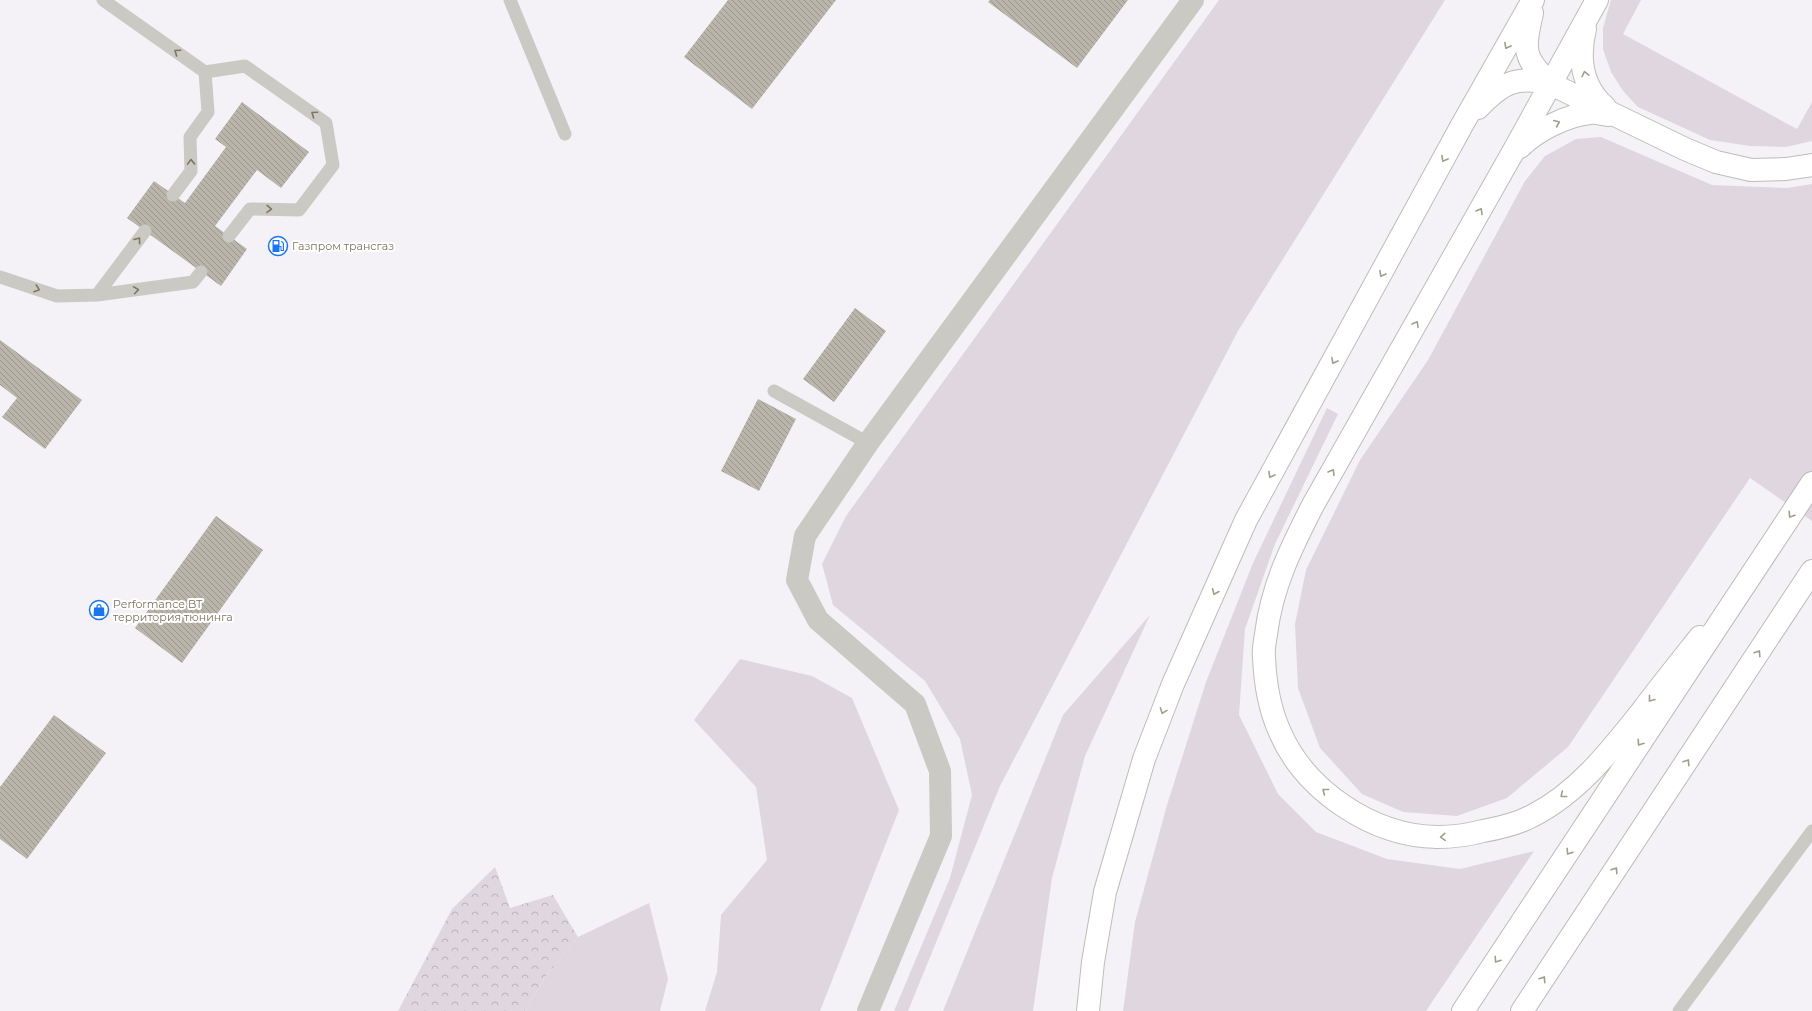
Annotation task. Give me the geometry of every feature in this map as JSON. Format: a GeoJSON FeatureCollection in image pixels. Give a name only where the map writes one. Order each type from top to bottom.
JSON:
{"type":"FeatureCollection","features":[{"type":"Feature","properties":{"kind":"main road"},"geometry":{"type":"LineString","coordinates":[[1534,0],[1527,34],[1526,50],[1536,71],[1551,84]]}},
{"type":"Feature","properties":{"kind":"main road"},"geometry":{"type":"LineString","coordinates":[[1088,1011],[1093,962],[1104,892],[1144,759],[1173,684],[1246,520],[1462,125],[1534,0]]}},
{"type":"Feature","properties":{"kind":"main road"},"geometry":{"type":"LineString","coordinates":[[1593,8],[1293,544],[1277,581],[1268,616],[1264,655],[1267,695],[1279,731],[1295,760],[1320,787],[1347,808],[1376,824],[1406,833],[1436,837],[1469,834],[1500,828],[1532,816],[1560,798],[1589,774],[1620,739],[1762,559]]}},
{"type":"Feature","properties":{"kind":"main road"},"geometry":{"type":"LineString","coordinates":[[1593,8],[1581,51],[1584,75],[1588,87],[1596,99],[1616,115]]}},
{"type":"Feature","properties":{"kind":"main road"},"geometry":{"type":"LineString","coordinates":[[1462,125],[1497,90],[1509,83],[1522,79],[1534,79],[1551,84],[1684,149],[1716,162],[1751,170],[1786,169],[1812,165]]}},
{"type":"Feature","properties":{"kind":"main road"},"geometry":{"type":"LineString","coordinates":[[1513,152],[1544,129],[1563,121],[1590,113],[1616,115]]}},
{"type":"Feature","properties":{"kind":"main road"},"geometry":{"type":"LineString","coordinates":[[1463,1011],[1812,482]]}},
{"type":"Feature","properties":{"kind":"main road"},"geometry":{"type":"LineString","coordinates":[[1522,1011],[1807,578]]}},
{"type":"Feature","properties":{"kind":"street"},"geometry":{"type":"LineString","coordinates":[[868,1011],[941,836],[940,772],[915,704],[818,620],[797,580],[805,536],[868,443],[1193,0]]}},
{"type":"Feature","properties":{"kind":"lane"},"geometry":{"type":"LineString","coordinates":[[103,0],[206,72],[245,66],[326,123],[333,165],[299,210],[250,209],[229,236]]}},
{"type":"Feature","properties":{"kind":"lane"},"geometry":{"type":"LineString","coordinates":[[510,0],[565,134]]}},
{"type":"Feature","properties":{"kind":"lane"},"geometry":{"type":"LineString","coordinates":[[173,195],[191,171],[190,137],[208,112],[206,72]]}},
{"type":"Feature","properties":{"kind":"lane"},"geometry":{"type":"LineString","coordinates":[[97,295],[145,231]]}},
{"type":"Feature","properties":{"kind":"lane"},"geometry":{"type":"LineString","coordinates":[[0,276],[57,296],[97,295],[193,282],[201,272]]}},
{"type":"Feature","properties":{"kind":"lane"},"geometry":{"type":"LineString","coordinates":[[774,391],[868,443]]}},
{"type":"Feature","properties":{"kind":"lane"},"geometry":{"type":"LineString","coordinates":[[1679,1011],[1812,831]]}},
{"type":"Feature","properties":{"kind":"green space"},"geometry":{"type":"Polygon","coordinates":[[[1219,0],[1445,0],[1238,331],[1000,786],[908,1011],[894,1011],[950,878],[972,795],[960,739],[925,681],[833,605],[822,564],[846,516],[1219,0]]]}},
{"type":"Feature","properties":{"kind":"green space"},"geometry":{"type":"Polygon","coordinates":[[[1611,0],[1641,0],[1623,34],[1797,129],[1812,102],[1812,141],[1786,147],[1750,146],[1710,140],[1638,107],[1623,91],[1611,72],[1603,49],[1603,28],[1611,0]]]}},
{"type":"Feature","properties":{"kind":"green space"},"geometry":{"type":"Polygon","coordinates":[[[1601,137],[1712,185],[1787,188],[1812,184],[1812,521],[1750,478],[1568,747],[1507,798],[1457,816],[1403,812],[1362,794],[1320,748],[1298,688],[1295,624],[1306,570],[1360,460],[1428,360],[1525,181],[1545,156],[1576,139],[1601,137]]]}},
{"type":"Feature","properties":{"kind":"green space"},"geometry":{"type":"Polygon","coordinates":[[[1327,408],[1338,414],[1275,544],[1245,629],[1239,715],[1278,794],[1316,832],[1387,859],[1460,869],[1534,851],[1426,1011],[1123,1011],[1135,922],[1167,805],[1206,682],[1253,563],[1327,408]]]}},
{"type":"Feature","properties":{"kind":"green space"},"geometry":{"type":"Polygon","coordinates":[[[1150,615],[1085,756],[1052,878],[1033,1011],[943,1011],[1063,715],[1150,615]]]}},
{"type":"Feature","properties":{"kind":"green space"},"geometry":{"type":"Polygon","coordinates":[[[740,659],[812,676],[852,698],[899,810],[820,1011],[705,1011],[717,972],[721,915],[767,860],[756,787],[694,720],[740,659]]]}},
{"type":"Feature","properties":{"kind":"green space"},"geometry":{"type":"Polygon","coordinates":[[[495,867],[510,908],[553,895],[578,937],[545,977],[525,1011],[398,1011],[452,909],[495,867]]]}},
{"type":"Feature","properties":{"kind":"green space"},"geometry":{"type":"Polygon","coordinates":[[[649,903],[668,979],[660,1011],[525,1011],[545,977],[578,937],[649,903]]]}},
{"type":"Feature","properties":{"kind":"building"},"geometry":{"type":"Polygon","coordinates":[[[728,0],[836,0],[752,109],[684,57],[728,0]]]}},
{"type":"Feature","properties":{"kind":"building"},"geometry":{"type":"Polygon","coordinates":[[[990,0],[1128,0],[1077,68],[988,2],[990,0]]]}},
{"type":"Feature","properties":{"kind":"building"},"geometry":{"type":"Polygon","coordinates":[[[242,102],[309,152],[281,188],[257,170],[215,226],[247,249],[221,286],[127,218],[154,181],[185,203],[226,147],[215,139],[242,102]]]}},
{"type":"Feature","properties":{"kind":"building"},"geometry":{"type":"Polygon","coordinates":[[[855,308],[886,331],[834,402],[803,379],[855,308]]]}},
{"type":"Feature","properties":{"kind":"building"},"geometry":{"type":"Polygon","coordinates":[[[0,340],[82,400],[45,449],[2,417],[17,398],[0,385],[0,340]]]}},
{"type":"Feature","properties":{"kind":"building"},"geometry":{"type":"Polygon","coordinates":[[[758,399],[796,419],[759,491],[721,471],[758,399]]]}},
{"type":"Feature","properties":{"kind":"building"},"geometry":{"type":"Polygon","coordinates":[[[216,516],[263,550],[182,663],[135,628],[216,516]]]}},
{"type":"Feature","properties":{"kind":"building"},"geometry":{"type":"Polygon","coordinates":[[[54,715],[106,753],[27,859],[0,839],[0,787],[54,715]]]}},
{"type":"Feature","properties":{"kind":"place","name":"Газпром трансгаз"},"geometry":{"type":"Point","coordinates":[278,246]}},
{"type":"Feature","properties":{"kind":"place","name":"Performance BT территория тюнинга"},"geometry":{"type":"Point","coordinates":[99,610]}}]}
